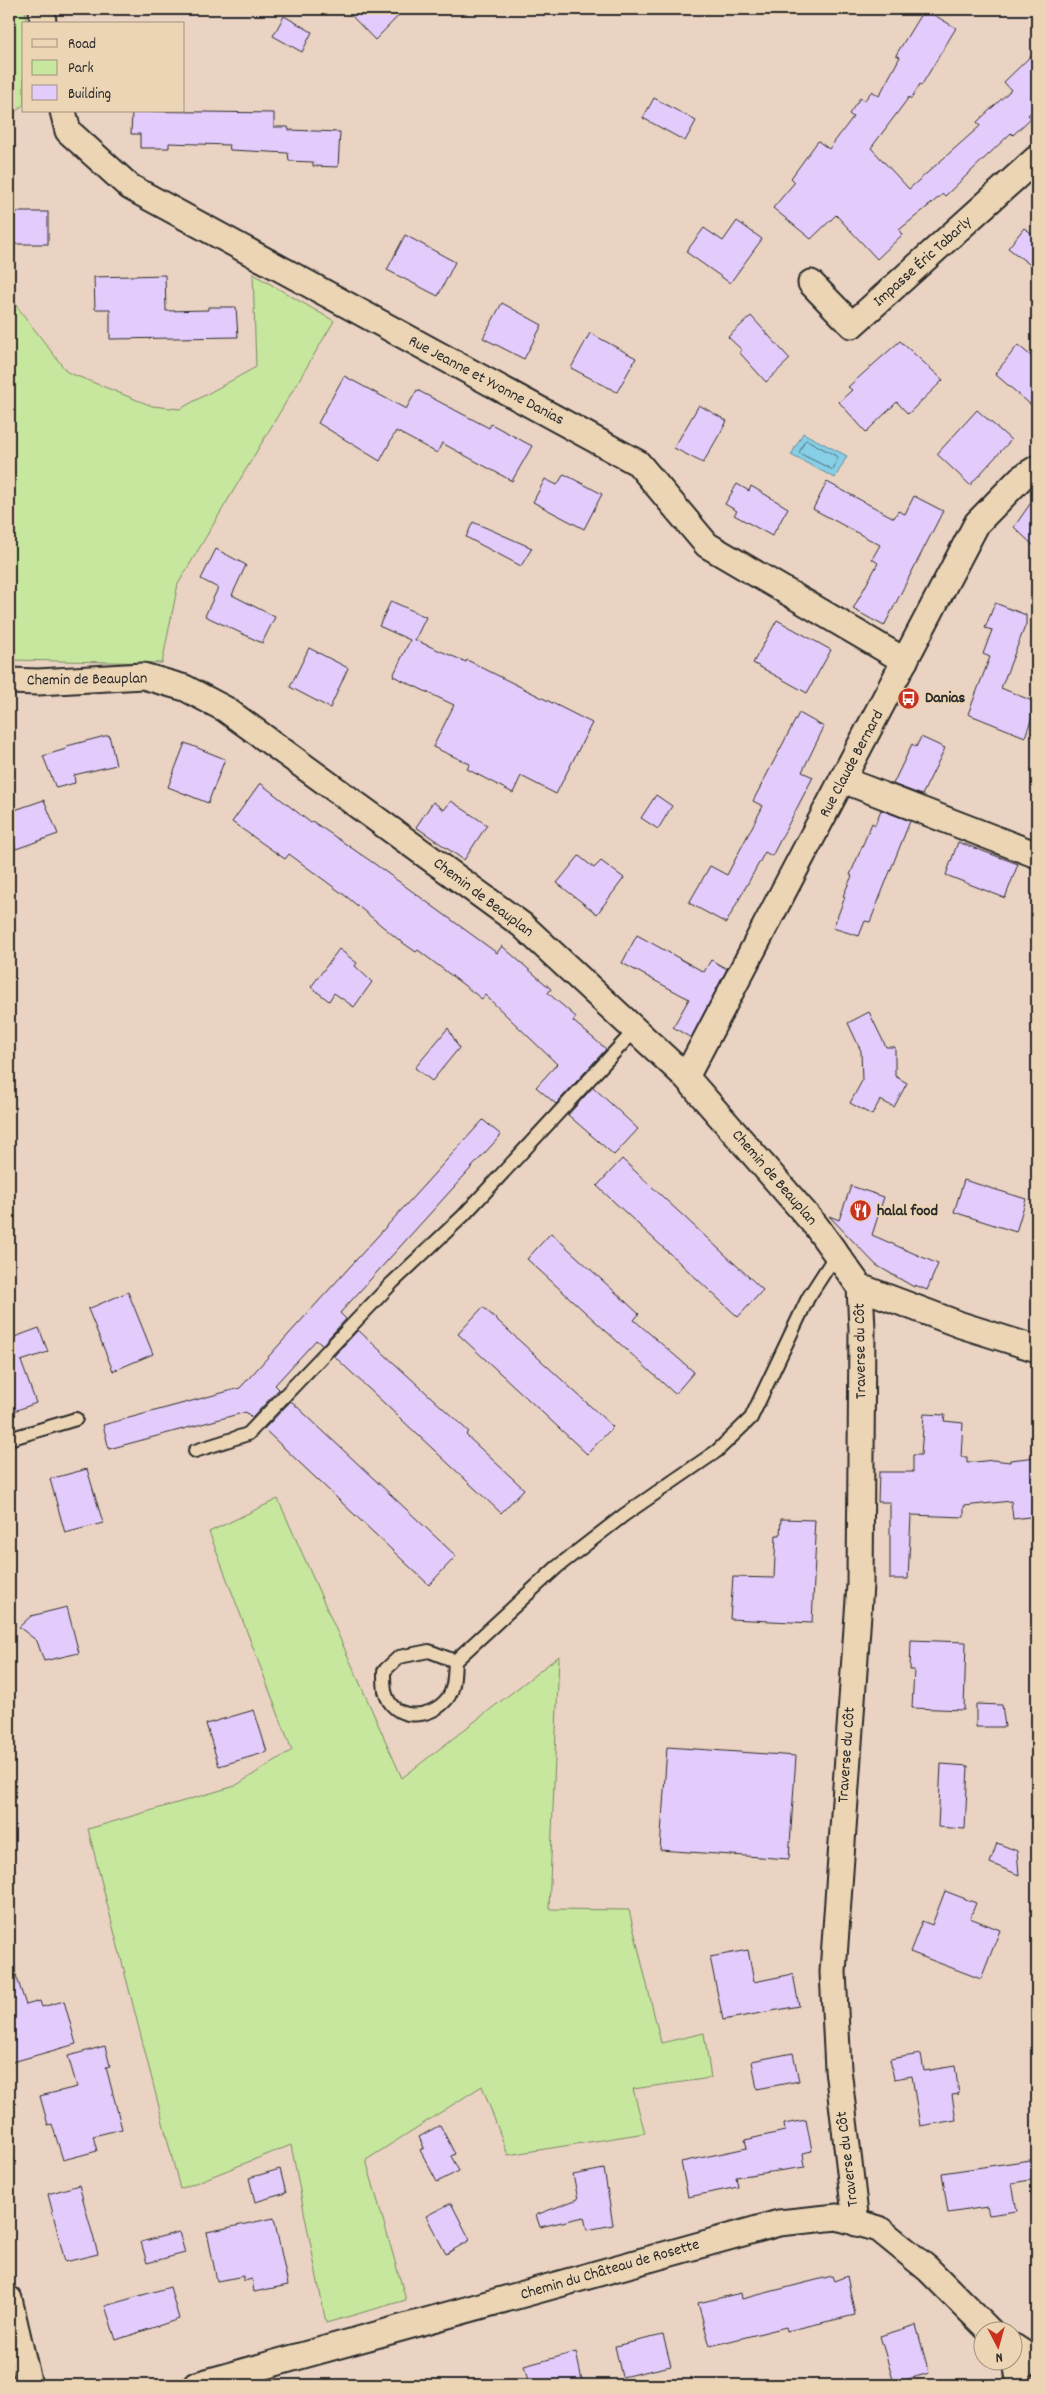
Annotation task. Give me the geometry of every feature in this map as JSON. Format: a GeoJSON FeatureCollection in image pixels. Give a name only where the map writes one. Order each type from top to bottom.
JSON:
{"type":"FeatureCollection","features":[{"type":"Feature","properties":{"kind":"street"},"geometry":{"type":"LineString","coordinates":[[42,9],[42,22]]}},
{"type":"Feature","properties":{"kind":"street","name":"Rue Jeanne et Yvonne Danias"},"geometry":{"type":"LineString","coordinates":[[63,112],[68,130],[130,187],[638,463],[706,545],[905,661]]}},
{"type":"Feature","properties":{"kind":"street","name":"Impasse Éric Tabarly"},"geometry":{"type":"LineString","coordinates":[[810,283],[852,326],[1037,158]]}},
{"type":"Feature","properties":{"kind":"street","name":"Rue Claude Bernard"},"geometry":{"type":"LineString","coordinates":[[686,1077],[844,780],[977,523],[1021,478],[1037,468]]}},
{"type":"Feature","properties":{"kind":"street","name":"Chemin de Beauplan"},"geometry":{"type":"LineString","coordinates":[[9,681],[38,682],[143,676],[185,688],[225,709],[522,925],[686,1077],[837,1253],[860,1287]]}},
{"type":"Feature","properties":{"kind":"street"},"geometry":{"type":"LineString","coordinates":[[844,780],[1037,856]]}},
{"type":"Feature","properties":{"kind":"street"},"geometry":{"type":"LineString","coordinates":[[860,1287],[961,1325],[1037,1349]]}},
{"type":"Feature","properties":{"kind":"street","name":"Traverse du Côt"},"geometry":{"type":"LineString","coordinates":[[856,2222],[838,2069],[833,1972],[860,1585],[862,1329],[860,1287]]}},
{"type":"Feature","properties":{"kind":"street","name":"Chemin du Château de Rosette"},"geometry":{"type":"LineString","coordinates":[[196,2385],[779,2224],[837,2217],[879,2229],[928,2269],[981,2322]]}},
{"type":"Feature","properties":{"kind":"street"},"geometry":{"type":"LineString","coordinates":[[9,2299],[29,2385]]}},
{"type":"Feature","properties":{"kind":"street"},"geometry":{"type":"LineString","coordinates":[[1024,2355],[1037,2362]]}},
{"type":"Feature","properties":{"kind":"street"},"geometry":{"type":"LineString","coordinates":[[1018,2372],[1020,2385]]}},
{"type":"Feature","properties":{"kind":"lane"},"geometry":{"type":"LineString","coordinates":[[195,1451],[248,1434],[392,1283],[463,1216],[635,1030]]}},
{"type":"Feature","properties":{"kind":"lane"},"geometry":{"type":"LineString","coordinates":[[455,1660],[429,1651],[398,1657],[384,1671],[385,1692],[395,1708],[411,1716],[430,1712],[447,1699],[453,1686],[455,1660],[557,1567],[624,1515],[717,1451],[751,1418],[808,1298],[837,1253]]}},
{"type":"Feature","properties":{"kind":"lane"},"geometry":{"type":"LineString","coordinates":[[9,1439],[76,1419]]}},
{"type":"Feature","properties":{"kind":"green space"},"geometry":{"type":"Polygon","coordinates":[[[9,9],[25,9],[27,22],[22,22],[22,106],[9,118],[9,9]]]}},
{"type":"Feature","properties":{"kind":"green space"},"geometry":{"type":"Polygon","coordinates":[[[253,274],[334,321],[178,584],[162,663],[9,660],[9,296],[67,372],[152,406],[180,409],[256,367],[253,274]]]}},
{"type":"Feature","properties":{"kind":"green space"},"geometry":{"type":"Polygon","coordinates":[[[278,1499],[402,1778],[559,1656],[549,1909],[629,1910],[661,2043],[704,2033],[711,2078],[633,2089],[645,2133],[508,2155],[482,2086],[366,2160],[406,2300],[326,2323],[291,2145],[180,2189],[88,1829],[235,1786],[292,1750],[209,1532],[278,1499]]]}},
{"type":"Feature","properties":{"kind":"water"},"geometry":{"type":"Polygon","coordinates":[[[803,433],[847,456],[835,478],[791,455],[803,433]]]}},
{"type":"Feature","properties":{"kind":"building"},"geometry":{"type":"Polygon","coordinates":[[[345,9],[405,9],[375,40],[345,9]]]}},
{"type":"Feature","properties":{"kind":"building"},"geometry":{"type":"Polygon","coordinates":[[[924,9],[956,28],[921,86],[920,84],[911,99],[909,97],[871,148],[909,189],[980,126],[977,122],[1011,90],[1004,82],[1037,50],[1037,107],[1028,115],[1031,118],[1013,135],[1011,133],[945,196],[943,194],[899,230],[902,235],[877,259],[836,215],[811,239],[773,208],[795,182],[791,178],[818,141],[829,149],[853,117],[849,114],[860,98],[864,101],[872,91],[879,96],[900,57],[896,55],[924,9]]]}},
{"type":"Feature","properties":{"kind":"building"},"geometry":{"type":"Polygon","coordinates":[[[284,16],[312,32],[302,52],[273,36],[284,16]]]}},
{"type":"Feature","properties":{"kind":"building"},"geometry":{"type":"Polygon","coordinates":[[[654,98],[696,121],[685,141],[643,118],[654,98]]]}},
{"type":"Feature","properties":{"kind":"building"},"geometry":{"type":"Polygon","coordinates":[[[132,112],[274,113],[274,127],[288,127],[289,130],[340,132],[338,167],[313,166],[313,162],[289,161],[288,153],[230,150],[229,145],[169,143],[169,148],[140,148],[140,134],[131,134],[132,112]]]}},
{"type":"Feature","properties":{"kind":"building"},"geometry":{"type":"Polygon","coordinates":[[[9,212],[48,212],[48,244],[9,244],[9,212]]]}},
{"type":"Feature","properties":{"kind":"building"},"geometry":{"type":"Polygon","coordinates":[[[737,221],[762,239],[730,283],[686,252],[704,228],[723,241],[737,221]]]}},
{"type":"Feature","properties":{"kind":"building"},"geometry":{"type":"Polygon","coordinates":[[[1024,228],[1037,237],[1037,270],[1008,248],[1024,228]]]}},
{"type":"Feature","properties":{"kind":"building"},"geometry":{"type":"Polygon","coordinates":[[[405,235],[455,262],[438,296],[387,270],[405,235]]]}},
{"type":"Feature","properties":{"kind":"building"},"geometry":{"type":"Polygon","coordinates":[[[165,275],[166,311],[208,310],[208,307],[236,307],[238,337],[110,339],[110,309],[95,309],[94,277],[165,275]]]}},
{"type":"Feature","properties":{"kind":"building"},"geometry":{"type":"Polygon","coordinates":[[[502,303],[542,325],[524,359],[483,338],[502,303]]]}},
{"type":"Feature","properties":{"kind":"building"},"geometry":{"type":"Polygon","coordinates":[[[751,316],[790,359],[766,382],[740,353],[742,350],[728,337],[751,316]]]}},
{"type":"Feature","properties":{"kind":"building"},"geometry":{"type":"Polygon","coordinates":[[[590,333],[636,358],[617,392],[571,368],[590,333]]]}},
{"type":"Feature","properties":{"kind":"building"},"geometry":{"type":"Polygon","coordinates":[[[900,341],[943,380],[908,414],[897,402],[866,432],[839,402],[852,390],[848,387],[900,341]]]}},
{"type":"Feature","properties":{"kind":"building"},"geometry":{"type":"Polygon","coordinates":[[[1018,345],[1037,361],[1037,410],[995,374],[1018,345]]]}},
{"type":"Feature","properties":{"kind":"building"},"geometry":{"type":"Polygon","coordinates":[[[344,376],[406,409],[417,390],[489,428],[491,424],[532,446],[512,481],[442,443],[437,453],[396,431],[380,461],[318,423],[344,376]]]}},
{"type":"Feature","properties":{"kind":"building"},"geometry":{"type":"Polygon","coordinates":[[[699,405],[727,421],[703,463],[674,448],[699,405]]]}},
{"type":"Feature","properties":{"kind":"building"},"geometry":{"type":"Polygon","coordinates":[[[977,410],[1011,440],[970,485],[937,454],[977,410]]]}},
{"type":"Feature","properties":{"kind":"building"},"geometry":{"type":"Polygon","coordinates":[[[564,474],[602,494],[584,529],[533,502],[545,479],[557,485],[564,474]]]}},
{"type":"Feature","properties":{"kind":"building"},"geometry":{"type":"Polygon","coordinates":[[[827,482],[894,518],[898,511],[905,514],[914,496],[943,511],[884,626],[853,609],[878,563],[872,559],[880,545],[813,509],[827,482]]]}},
{"type":"Feature","properties":{"kind":"building"},"geometry":{"type":"Polygon","coordinates":[[[737,484],[749,491],[751,486],[788,508],[772,536],[734,515],[737,511],[725,504],[737,484]]]}},
{"type":"Feature","properties":{"kind":"building"},"geometry":{"type":"Polygon","coordinates":[[[1037,494],[1037,549],[1014,527],[1037,494]]]}},
{"type":"Feature","properties":{"kind":"building"},"geometry":{"type":"Polygon","coordinates":[[[473,522],[532,548],[521,566],[466,537],[473,522]]]}},
{"type":"Feature","properties":{"kind":"building"},"geometry":{"type":"Polygon","coordinates":[[[216,549],[246,565],[232,595],[275,617],[262,643],[205,616],[218,588],[201,579],[216,549]]]}},
{"type":"Feature","properties":{"kind":"building"},"geometry":{"type":"Polygon","coordinates":[[[391,601],[426,617],[415,640],[466,662],[467,660],[592,723],[556,794],[521,776],[513,793],[467,769],[470,764],[433,747],[454,705],[393,676],[410,640],[379,626],[391,601]]]}},
{"type":"Feature","properties":{"kind":"building"},"geometry":{"type":"Polygon","coordinates":[[[995,603],[1026,615],[1026,624],[1001,688],[1037,703],[1025,737],[968,714],[990,657],[983,654],[992,630],[985,628],[995,603]]]}},
{"type":"Feature","properties":{"kind":"building"},"geometry":{"type":"Polygon","coordinates":[[[777,620],[831,650],[807,693],[753,663],[777,620]]]}},
{"type":"Feature","properties":{"kind":"building"},"geometry":{"type":"Polygon","coordinates":[[[309,648],[348,668],[330,708],[290,687],[309,648]]]}},
{"type":"Feature","properties":{"kind":"building"},"geometry":{"type":"Polygon","coordinates":[[[799,713],[824,727],[802,772],[813,777],[772,856],[765,852],[726,923],[689,903],[710,866],[727,875],[763,806],[753,801],[799,713]]]}},
{"type":"Feature","properties":{"kind":"building"},"geometry":{"type":"Polygon","coordinates":[[[109,735],[116,765],[74,775],[75,783],[56,788],[43,756],[66,749],[67,746],[109,735]]]}},
{"type":"Feature","properties":{"kind":"building"},"geometry":{"type":"Polygon","coordinates":[[[921,737],[945,748],[922,795],[893,784],[912,744],[916,747],[921,737]]]}},
{"type":"Feature","properties":{"kind":"building"},"geometry":{"type":"Polygon","coordinates":[[[185,743],[225,759],[208,803],[168,787],[185,743]]]}},
{"type":"Feature","properties":{"kind":"building"},"geometry":{"type":"Polygon","coordinates":[[[260,783],[311,823],[312,821],[372,862],[497,953],[502,946],[551,989],[548,993],[576,1017],[573,1021],[606,1049],[556,1104],[536,1087],[557,1064],[485,995],[482,999],[418,950],[416,952],[399,940],[347,897],[289,854],[285,859],[232,822],[260,783]]]}},
{"type":"Feature","properties":{"kind":"building"},"geometry":{"type":"Polygon","coordinates":[[[656,795],[672,806],[658,829],[641,818],[656,795]]]}},
{"type":"Feature","properties":{"kind":"building"},"geometry":{"type":"Polygon","coordinates":[[[44,800],[58,834],[16,849],[9,830],[9,812],[44,800]]]}},
{"type":"Feature","properties":{"kind":"building"},"geometry":{"type":"Polygon","coordinates":[[[451,801],[487,825],[464,860],[416,827],[433,802],[444,810],[451,801]]]}},
{"type":"Feature","properties":{"kind":"building"},"geometry":{"type":"Polygon","coordinates":[[[881,810],[910,821],[870,922],[865,921],[859,936],[833,928],[845,897],[843,896],[852,876],[850,875],[872,823],[875,825],[881,810]]]}},
{"type":"Feature","properties":{"kind":"building"},"geometry":{"type":"Polygon","coordinates":[[[958,842],[1018,864],[1005,898],[946,875],[958,842]]]}},
{"type":"Feature","properties":{"kind":"building"},"geometry":{"type":"Polygon","coordinates":[[[579,856],[594,868],[601,861],[624,878],[597,914],[557,883],[579,856]]]}},
{"type":"Feature","properties":{"kind":"building"},"geometry":{"type":"Polygon","coordinates":[[[637,935],[704,972],[711,960],[727,969],[691,1038],[673,1027],[689,999],[622,963],[637,935]]]}},
{"type":"Feature","properties":{"kind":"building"},"geometry":{"type":"Polygon","coordinates":[[[339,949],[357,963],[355,966],[372,982],[354,1007],[334,993],[329,1001],[311,987],[339,949]]]}},
{"type":"Feature","properties":{"kind":"building"},"geometry":{"type":"Polygon","coordinates":[[[869,1012],[886,1047],[895,1047],[895,1076],[907,1083],[894,1107],[880,1100],[872,1115],[850,1103],[862,1081],[861,1051],[848,1023],[869,1012]]]}},
{"type":"Feature","properties":{"kind":"building"},"geometry":{"type":"Polygon","coordinates":[[[448,1028],[459,1048],[432,1081],[415,1068],[448,1028]]]}},
{"type":"Feature","properties":{"kind":"building"},"geometry":{"type":"Polygon","coordinates":[[[593,1087],[638,1129],[614,1155],[568,1115],[593,1087]]]}},
{"type":"Feature","properties":{"kind":"building"},"geometry":{"type":"Polygon","coordinates":[[[483,1120],[501,1135],[340,1313],[346,1319],[322,1345],[316,1340],[275,1385],[279,1389],[252,1418],[246,1412],[109,1449],[103,1425],[240,1388],[483,1120]]]}},
{"type":"Feature","properties":{"kind":"building"},"geometry":{"type":"Polygon","coordinates":[[[622,1159],[763,1290],[738,1317],[597,1186],[622,1159]]]}},
{"type":"Feature","properties":{"kind":"building"},"geometry":{"type":"Polygon","coordinates":[[[964,1180],[1026,1199],[1016,1232],[954,1212],[964,1180]]]}},
{"type":"Feature","properties":{"kind":"building"},"geometry":{"type":"Polygon","coordinates":[[[851,1186],[884,1197],[872,1235],[938,1264],[927,1290],[915,1285],[914,1287],[876,1265],[829,1216],[839,1220],[851,1186]]]}},
{"type":"Feature","properties":{"kind":"building"},"geometry":{"type":"Polygon","coordinates":[[[551,1233],[639,1314],[634,1320],[694,1372],[675,1394],[527,1259],[551,1233]]]}},
{"type":"Feature","properties":{"kind":"building"},"geometry":{"type":"Polygon","coordinates":[[[128,1292],[153,1354],[113,1371],[88,1309],[128,1292]]]}},
{"type":"Feature","properties":{"kind":"building"},"geometry":{"type":"Polygon","coordinates":[[[483,1307],[613,1427],[587,1454],[458,1334],[483,1307]]]}},
{"type":"Feature","properties":{"kind":"building"},"geometry":{"type":"Polygon","coordinates":[[[39,1328],[48,1352],[21,1361],[36,1403],[9,1413],[9,1335],[12,1338],[39,1328]]]}},
{"type":"Feature","properties":{"kind":"building"},"geometry":{"type":"Polygon","coordinates":[[[358,1330],[469,1432],[466,1435],[524,1489],[501,1513],[334,1356],[358,1330]]]}},
{"type":"Feature","properties":{"kind":"building"},"geometry":{"type":"Polygon","coordinates":[[[291,1401],[456,1556],[429,1585],[264,1429],[291,1401]]]}},
{"type":"Feature","properties":{"kind":"building"},"geometry":{"type":"Polygon","coordinates":[[[924,1414],[945,1415],[944,1421],[963,1423],[961,1457],[967,1457],[967,1463],[993,1460],[1010,1462],[1010,1460],[1037,1457],[1037,1516],[1013,1519],[1011,1501],[964,1506],[964,1517],[911,1515],[908,1579],[890,1579],[890,1502],[878,1502],[879,1472],[913,1472],[913,1455],[921,1455],[924,1414]]]}},
{"type":"Feature","properties":{"kind":"building"},"geometry":{"type":"Polygon","coordinates":[[[87,1469],[103,1523],[65,1533],[50,1479],[87,1469]]]}},
{"type":"Feature","properties":{"kind":"building"},"geometry":{"type":"Polygon","coordinates":[[[781,1519],[815,1520],[812,1623],[730,1619],[733,1577],[774,1578],[776,1535],[780,1535],[781,1519]]]}},
{"type":"Feature","properties":{"kind":"building"},"geometry":{"type":"Polygon","coordinates":[[[67,1607],[79,1653],[44,1661],[37,1641],[19,1627],[31,1616],[67,1607]]]}},
{"type":"Feature","properties":{"kind":"building"},"geometry":{"type":"Polygon","coordinates":[[[911,1640],[966,1642],[964,1710],[912,1708],[914,1670],[910,1670],[911,1640]]]}},
{"type":"Feature","properties":{"kind":"building"},"geometry":{"type":"Polygon","coordinates":[[[976,1704],[1002,1705],[1005,1727],[976,1727],[976,1704]]]}},
{"type":"Feature","properties":{"kind":"building"},"geometry":{"type":"Polygon","coordinates":[[[254,1710],[267,1752],[219,1766],[206,1724],[254,1710]]]}},
{"type":"Feature","properties":{"kind":"building"},"geometry":{"type":"Polygon","coordinates":[[[667,1747],[796,1756],[789,1859],[660,1850],[667,1747]]]}},
{"type":"Feature","properties":{"kind":"building"},"geometry":{"type":"Polygon","coordinates":[[[941,1764],[968,1766],[965,1829],[938,1827],[941,1764]]]}},
{"type":"Feature","properties":{"kind":"building"},"geometry":{"type":"Polygon","coordinates":[[[997,1843],[1017,1851],[1019,1875],[990,1863],[997,1843]]]}},
{"type":"Feature","properties":{"kind":"building"},"geometry":{"type":"Polygon","coordinates":[[[945,1891],[976,1903],[970,1918],[1000,1930],[981,1979],[910,1952],[922,1921],[932,1925],[945,1891]]]}},
{"type":"Feature","properties":{"kind":"building"},"geometry":{"type":"Polygon","coordinates":[[[748,1950],[754,1982],[793,1974],[799,2006],[723,2020],[710,1957],[748,1950]]]}},
{"type":"Feature","properties":{"kind":"building"},"geometry":{"type":"Polygon","coordinates":[[[9,1966],[13,1966],[26,2005],[40,2001],[42,2007],[64,2001],[76,2044],[9,2063],[9,1966]]]}},
{"type":"Feature","properties":{"kind":"building"},"geometry":{"type":"Polygon","coordinates":[[[105,2046],[110,2066],[106,2067],[122,2129],[93,2136],[97,2151],[63,2160],[52,2124],[48,2125],[40,2096],[77,2087],[68,2056],[105,2046]]]}},
{"type":"Feature","properties":{"kind":"building"},"geometry":{"type":"Polygon","coordinates":[[[793,2053],[799,2081],[757,2089],[752,2061],[793,2053]]]}},
{"type":"Feature","properties":{"kind":"building"},"geometry":{"type":"Polygon","coordinates":[[[921,2054],[924,2071],[955,2066],[959,2094],[952,2095],[956,2120],[920,2126],[912,2076],[894,2079],[890,2059],[921,2054]]]}},
{"type":"Feature","properties":{"kind":"building"},"geometry":{"type":"Polygon","coordinates":[[[806,2120],[812,2151],[803,2153],[805,2167],[736,2177],[738,2187],[688,2197],[681,2162],[747,2148],[745,2140],[785,2131],[784,2124],[806,2120]]]}},
{"type":"Feature","properties":{"kind":"building"},"geometry":{"type":"Polygon","coordinates":[[[440,2125],[455,2154],[451,2156],[459,2171],[437,2182],[420,2150],[424,2148],[419,2137],[440,2125]]]}},
{"type":"Feature","properties":{"kind":"building"},"geometry":{"type":"Polygon","coordinates":[[[1037,2159],[1037,2179],[1012,2183],[1017,2211],[989,2215],[987,2207],[948,2213],[942,2173],[1037,2159]]]}},
{"type":"Feature","properties":{"kind":"building"},"geometry":{"type":"Polygon","coordinates":[[[280,2169],[286,2193],[255,2202],[249,2178],[280,2169]]]}},
{"type":"Feature","properties":{"kind":"building"},"geometry":{"type":"Polygon","coordinates":[[[604,2169],[613,2225],[587,2230],[584,2217],[540,2227],[536,2215],[578,2199],[573,2175],[604,2169]]]}},
{"type":"Feature","properties":{"kind":"building"},"geometry":{"type":"Polygon","coordinates":[[[79,2185],[98,2254],[65,2262],[48,2194],[79,2185]]]}},
{"type":"Feature","properties":{"kind":"building"},"geometry":{"type":"Polygon","coordinates":[[[451,2203],[470,2240],[446,2254],[426,2216],[451,2203]]]}},
{"type":"Feature","properties":{"kind":"building"},"geometry":{"type":"Polygon","coordinates":[[[274,2218],[288,2285],[254,2292],[252,2279],[244,2281],[244,2276],[217,2281],[207,2232],[274,2218]]]}},
{"type":"Feature","properties":{"kind":"building"},"geometry":{"type":"Polygon","coordinates":[[[179,2232],[185,2253],[147,2263],[141,2242],[179,2232]]]}},
{"type":"Feature","properties":{"kind":"building"},"geometry":{"type":"Polygon","coordinates":[[[832,2276],[834,2281],[847,2276],[855,2315],[787,2331],[786,2327],[710,2346],[698,2303],[741,2293],[742,2299],[832,2276]]]}},
{"type":"Feature","properties":{"kind":"building"},"geometry":{"type":"Polygon","coordinates":[[[170,2287],[179,2319],[116,2340],[105,2306],[170,2287]]]}},
{"type":"Feature","properties":{"kind":"building"},"geometry":{"type":"Polygon","coordinates":[[[916,2325],[929,2373],[894,2383],[880,2336],[916,2325]]]}},
{"type":"Feature","properties":{"kind":"building"},"geometry":{"type":"Polygon","coordinates":[[[663,2335],[671,2366],[622,2377],[615,2346],[663,2335]]]}},
{"type":"Feature","properties":{"kind":"building"},"geometry":{"type":"Polygon","coordinates":[[[576,2352],[583,2385],[529,2385],[524,2366],[576,2352]]]}},
{"type":"Feature","properties":{"kind":"place","name":"Danias"},"geometry":{"type":"Point","coordinates":[909,698]}},
{"type":"Feature","properties":{"kind":"place","name":"halal food"},"geometry":{"type":"Point","coordinates":[861,1211]}}]}
